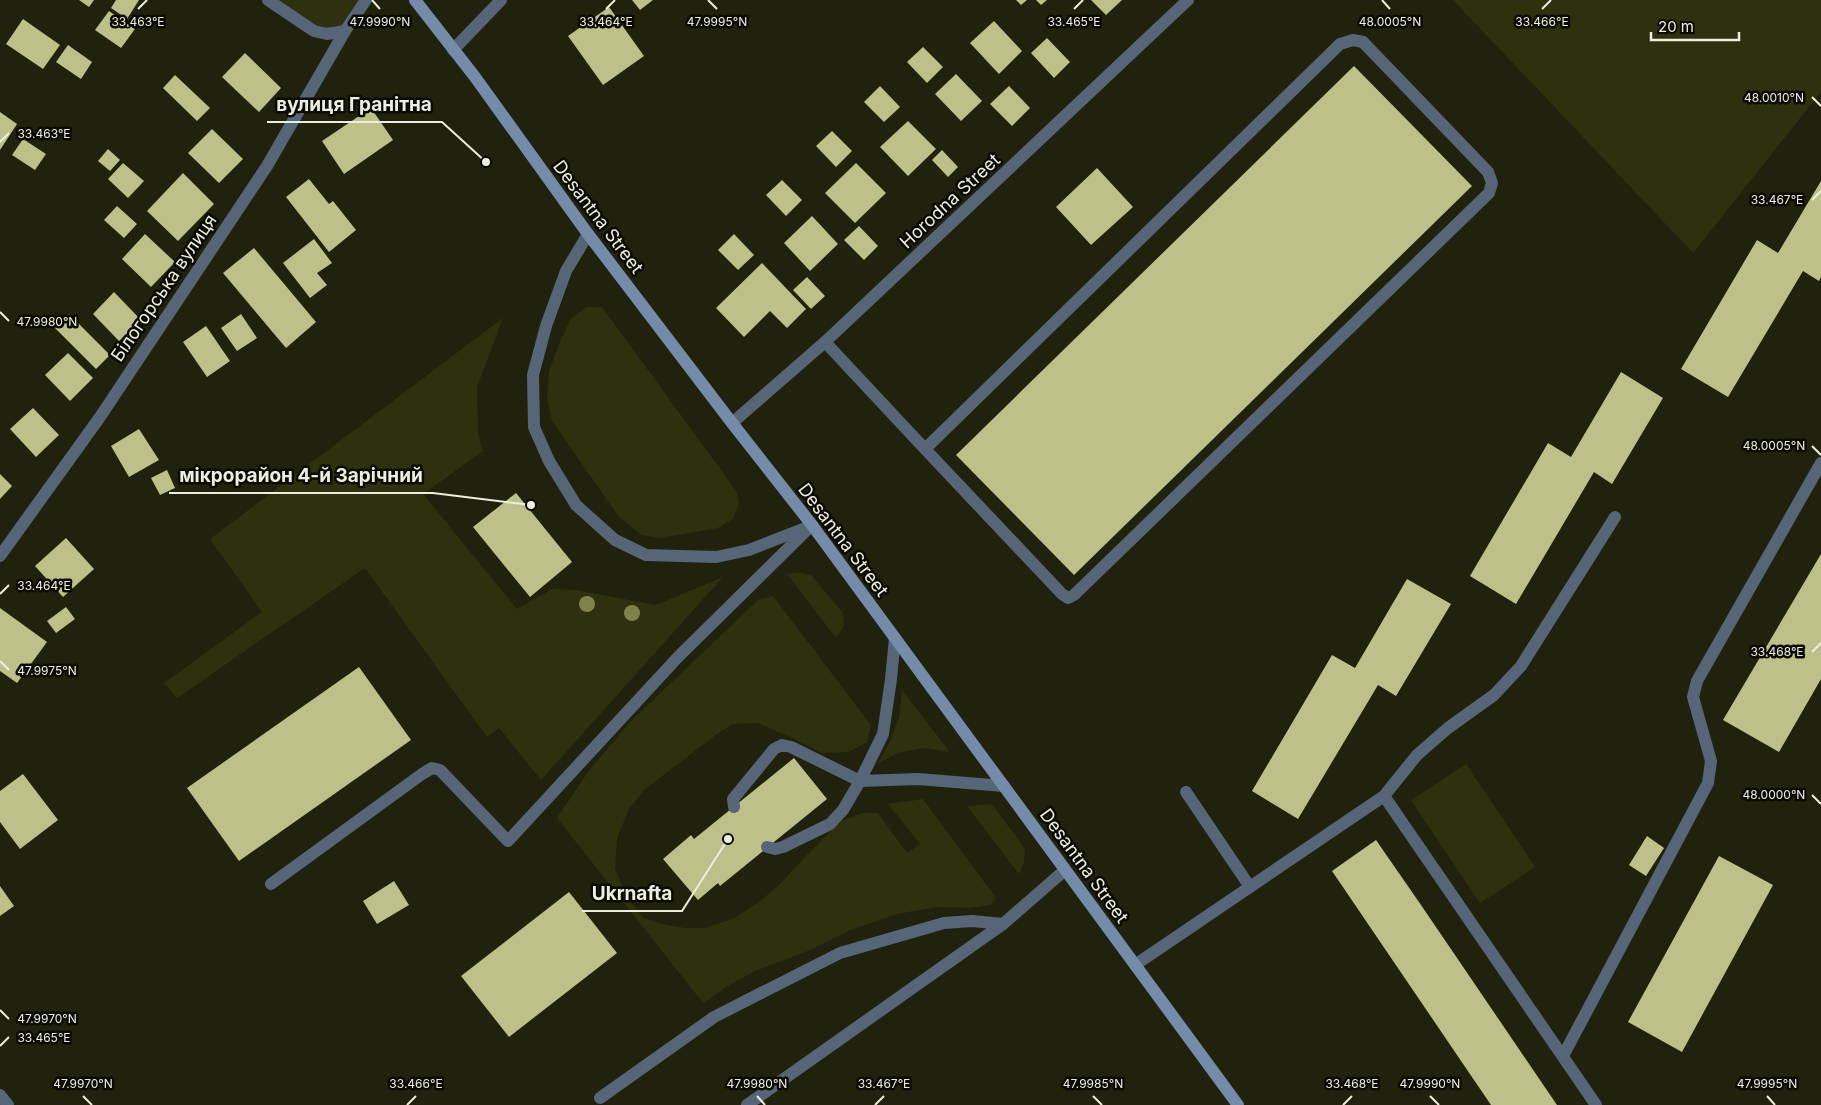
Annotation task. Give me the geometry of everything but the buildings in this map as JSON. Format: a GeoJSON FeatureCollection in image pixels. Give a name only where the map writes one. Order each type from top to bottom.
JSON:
{"type":"FeatureCollection","features":[{"type":"Feature","properties":{"kind":"main road","name":"Desantna Street"},"geometry":{"type":"LineString","coordinates":[[415,0],[454,50],[588,234],[812,525],[1238,1105]]}},
{"type":"Feature","properties":{"kind":"street"},"geometry":{"type":"LineString","coordinates":[[268,0],[314,31],[326,34],[345,32]]}},
{"type":"Feature","properties":{"kind":"street","name":"Білогорська вулиця"},"geometry":{"type":"LineString","coordinates":[[0,556],[100,417],[267,166],[345,32],[366,0]]}},
{"type":"Feature","properties":{"kind":"street"},"geometry":{"type":"LineString","coordinates":[[454,50],[501,0]]}},
{"type":"Feature","properties":{"kind":"street","name":"Horodna Street"},"geometry":{"type":"LineString","coordinates":[[732,423],[825,342],[1188,0]]}},
{"type":"Feature","properties":{"kind":"street"},"geometry":{"type":"LineString","coordinates":[[825,342],[925,449],[1062,594],[1068,598],[1074,595],[1489,193],[1492,183],[1488,172],[1363,42],[1353,40],[1340,44],[925,449]]}},
{"type":"Feature","properties":{"kind":"street"},"geometry":{"type":"LineString","coordinates":[[588,234],[566,271],[546,326],[533,375],[534,427],[549,461],[576,505],[615,540],[646,555],[716,557],[749,550],[812,525]]}},
{"type":"Feature","properties":{"kind":"street"},"geometry":{"type":"LineString","coordinates":[[1563,1056],[1708,782],[1712,761],[1693,697],[1697,681],[1821,463]]}},
{"type":"Feature","properties":{"kind":"street"},"geometry":{"type":"LineString","coordinates":[[1135,965],[1384,796],[1417,755],[1448,728],[1494,694],[1521,666],[1615,517]]}},
{"type":"Feature","properties":{"kind":"street"},"geometry":{"type":"LineString","coordinates":[[271,884],[432,768],[440,770],[508,841],[678,657],[812,525]]}},
{"type":"Feature","properties":{"kind":"street"},"geometry":{"type":"LineString","coordinates":[[767,847],[775,849],[783,847],[830,824],[843,810],[860,781],[883,734],[891,679],[894,638]]}},
{"type":"Feature","properties":{"kind":"street"},"geometry":{"type":"LineString","coordinates":[[734,807],[733,799],[774,749],[782,745],[792,747],[860,781],[918,779],[1004,786]]}},
{"type":"Feature","properties":{"kind":"street"},"geometry":{"type":"LineString","coordinates":[[1186,792],[1250,887]]}},
{"type":"Feature","properties":{"kind":"street"},"geometry":{"type":"LineString","coordinates":[[1384,796],[1596,1105]]}},
{"type":"Feature","properties":{"kind":"street"},"geometry":{"type":"LineString","coordinates":[[747,1105],[1003,924],[1065,870]]}},
{"type":"Feature","properties":{"kind":"street"},"geometry":{"type":"LineString","coordinates":[[600,1098],[714,1017],[840,953],[944,924],[972,921],[1003,924]]}},
{"type":"Feature","properties":{"kind":"street"},"geometry":{"type":"LineString","coordinates":[[0,1095],[8,1105]]}},
{"type":"Feature","properties":{"kind":"shaded area"},"geometry":{"type":"Polygon","coordinates":[[[268,0],[366,0],[345,31],[327,34],[268,0]]]}},
{"type":"Feature","properties":{"kind":"shaded area"},"geometry":{"type":"Polygon","coordinates":[[[1453,0],[1821,0],[1821,92],[1693,253],[1453,0]]]}},
{"type":"Feature","properties":{"kind":"shaded area"},"geometry":{"type":"Polygon","coordinates":[[[586,307],[602,307],[737,492],[739,503],[733,519],[718,528],[659,538],[642,535],[619,517],[552,421],[547,399],[549,371],[571,319],[586,307]]]}},
{"type":"Feature","properties":{"kind":"shaded area"},"geometry":{"type":"Polygon","coordinates":[[[503,318],[477,387],[478,433],[483,451],[423,494],[517,609],[552,589],[575,590],[656,605],[723,577],[541,780],[499,728],[487,737],[365,568],[177,698],[164,683],[262,612],[210,539],[503,318]]]}},
{"type":"Feature","properties":{"kind":"shaded area"},"geometry":{"type":"Polygon","coordinates":[[[802,573],[811,575],[843,613],[844,626],[836,638],[787,574],[802,573]]]}},
{"type":"Feature","properties":{"kind":"shaded area"},"geometry":{"type":"Polygon","coordinates":[[[773,596],[871,725],[867,742],[849,752],[822,753],[758,723],[733,724],[717,734],[644,790],[629,809],[617,839],[615,869],[628,899],[644,918],[662,924],[685,928],[705,928],[732,919],[758,903],[780,884],[841,821],[863,813],[878,813],[907,853],[920,844],[888,804],[923,799],[996,898],[990,905],[970,908],[937,907],[897,914],[853,929],[808,951],[755,971],[726,987],[703,1003],[557,818],[590,769],[632,720],[758,600],[773,596]]]}},
{"type":"Feature","properties":{"kind":"shaded area"},"geometry":{"type":"Polygon","coordinates":[[[902,690],[950,752],[925,748],[897,753],[877,764],[889,744],[899,718],[902,690]]]}},
{"type":"Feature","properties":{"kind":"shaded area"},"geometry":{"type":"Polygon","coordinates":[[[1466,764],[1535,867],[1480,903],[1411,800],[1466,764]]]}},
{"type":"Feature","properties":{"kind":"shaded area"},"geometry":{"type":"Polygon","coordinates":[[[992,804],[1025,849],[1024,862],[1019,874],[967,806],[992,804]]]}},
{"type":"Feature","properties":{"kind":"place","name":"вулиця Гранітна"},"geometry":{"type":"Point","coordinates":[486,162]}},
{"type":"Feature","properties":{"kind":"place","name":"мікрорайон 4-й Зарічний"},"geometry":{"type":"Point","coordinates":[531,505]}},
{"type":"Feature","properties":{"kind":"place","name":"Ukrnafta"},"geometry":{"type":"Point","coordinates":[728,839]}}]}
